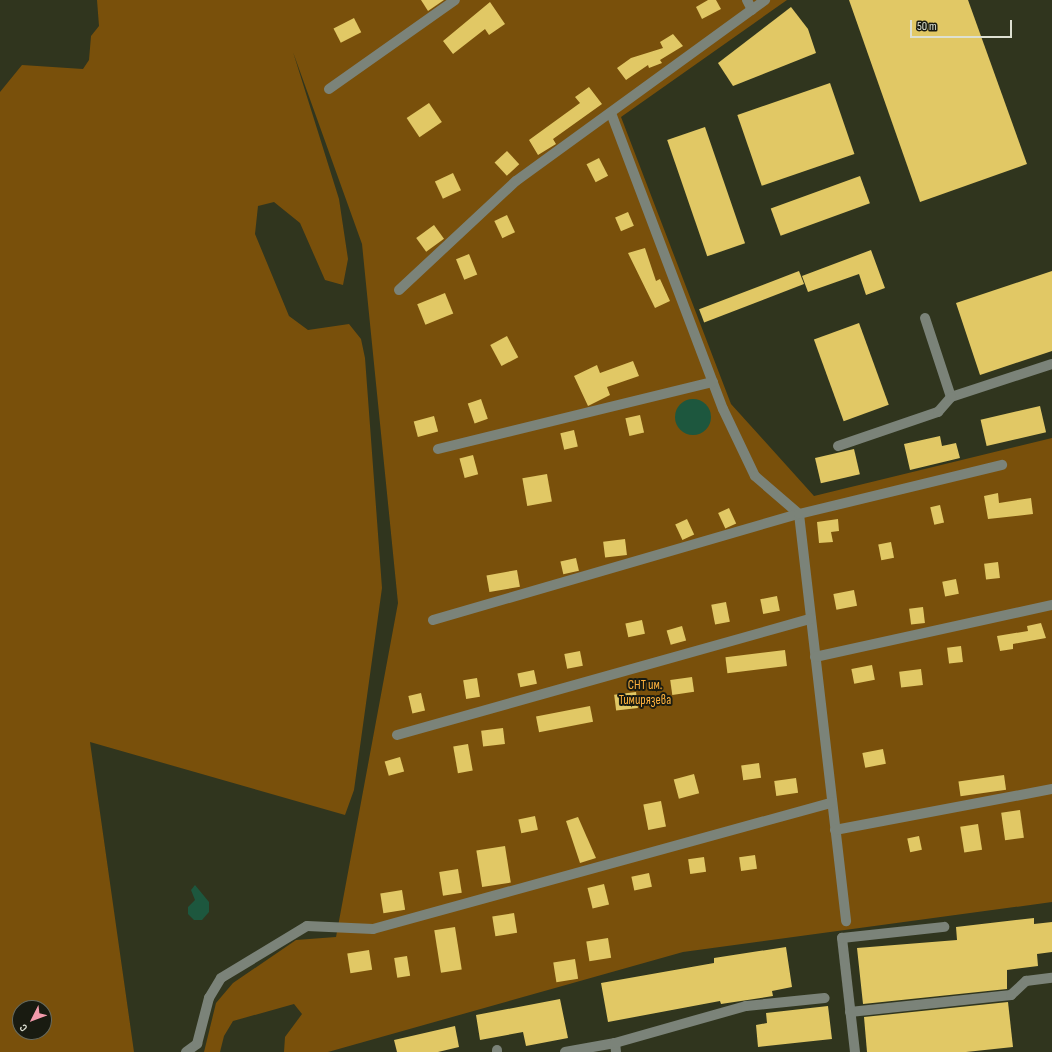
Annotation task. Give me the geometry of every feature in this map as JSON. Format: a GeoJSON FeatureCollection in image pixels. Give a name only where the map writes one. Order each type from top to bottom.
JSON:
{"type":"FeatureCollection","features":[{"type":"Feature","properties":{"kind":"street"},"geometry":{"type":"LineString","coordinates":[[330,89],[455,0]]}},
{"type":"Feature","properties":{"kind":"street"},"geometry":{"type":"LineString","coordinates":[[747,0],[752,10]]}},
{"type":"Feature","properties":{"kind":"street"},"geometry":{"type":"LineString","coordinates":[[399,290],[516,181],[765,0]]}},
{"type":"Feature","properties":{"kind":"street"},"geometry":{"type":"LineString","coordinates":[[611,113],[713,382],[755,476],[799,514],[846,921]]}},
{"type":"Feature","properties":{"kind":"street"},"geometry":{"type":"LineString","coordinates":[[924,318],[951,398]]}},
{"type":"Feature","properties":{"kind":"street"},"geometry":{"type":"LineString","coordinates":[[838,446],[938,412],[951,398],[1052,364]]}},
{"type":"Feature","properties":{"kind":"street"},"geometry":{"type":"LineString","coordinates":[[438,449],[713,382]]}},
{"type":"Feature","properties":{"kind":"street"},"geometry":{"type":"LineString","coordinates":[[433,620],[799,514],[1002,465]]}},
{"type":"Feature","properties":{"kind":"street"},"geometry":{"type":"LineString","coordinates":[[815,657],[1052,605]]}},
{"type":"Feature","properties":{"kind":"street"},"geometry":{"type":"LineString","coordinates":[[397,735],[811,619]]}},
{"type":"Feature","properties":{"kind":"street"},"geometry":{"type":"LineString","coordinates":[[835,830],[1052,789]]}},
{"type":"Feature","properties":{"kind":"street"},"geometry":{"type":"LineString","coordinates":[[186,1052],[197,1044],[209,998],[221,978],[306,926],[373,929],[832,803]]}},
{"type":"Feature","properties":{"kind":"street"},"geometry":{"type":"LineString","coordinates":[[855,1052],[842,938],[944,928]]}},
{"type":"Feature","properties":{"kind":"street"},"geometry":{"type":"LineString","coordinates":[[850,1012],[1011,995],[1026,980],[1052,978]]}},
{"type":"Feature","properties":{"kind":"street"},"geometry":{"type":"LineString","coordinates":[[565,1052],[616,1048],[746,1006],[825,998]]}},
{"type":"Feature","properties":{"kind":"green space","name":"СНТ им. Тимирязева"},"geometry":{"type":"Polygon","coordinates":[[[97,0],[787,0],[621,117],[731,404],[814,496],[1052,438],[1052,902],[683,952],[328,1052],[284,1052],[285,1037],[302,1014],[294,1004],[233,1021],[224,1036],[220,1052],[204,1052],[216,1003],[233,983],[296,940],[336,937],[398,603],[362,244],[293,52],[339,199],[348,259],[343,285],[325,280],[300,223],[274,202],[258,206],[255,234],[289,316],[308,330],[349,324],[361,339],[365,358],[382,588],[354,790],[345,815],[90,742],[134,1052],[0,1052],[0,92],[22,65],[83,69],[89,60],[91,36],[99,26],[97,0]]]}},
{"type":"Feature","properties":{"kind":"shaded area"},"geometry":{"type":"Polygon","coordinates":[[[697,399],[706,404],[710,410],[710,424],[706,430],[697,435],[689,435],[680,430],[676,424],[675,413],[680,404],[686,400],[697,399]]]}},
{"type":"Feature","properties":{"kind":"shaded area"},"geometry":{"type":"Polygon","coordinates":[[[195,885],[209,902],[209,912],[202,920],[194,920],[188,914],[188,907],[195,900],[191,890],[195,885]]]}},
{"type":"Feature","properties":{"kind":"building"},"geometry":{"type":"Polygon","coordinates":[[[421,0],[444,0],[428,11],[421,0]]]}},
{"type":"Feature","properties":{"kind":"building"},"geometry":{"type":"Polygon","coordinates":[[[708,0],[716,0],[721,9],[702,19],[696,7],[708,0]]]}},
{"type":"Feature","properties":{"kind":"building"},"geometry":{"type":"Polygon","coordinates":[[[849,0],[968,0],[1027,164],[920,202],[849,0]]]}},
{"type":"Feature","properties":{"kind":"building"},"geometry":{"type":"Polygon","coordinates":[[[490,2],[505,24],[489,35],[485,29],[453,54],[443,41],[490,2]]]}},
{"type":"Feature","properties":{"kind":"building"},"geometry":{"type":"Polygon","coordinates":[[[791,7],[808,29],[816,53],[733,86],[718,63],[791,7]]]}},
{"type":"Feature","properties":{"kind":"building"},"geometry":{"type":"Polygon","coordinates":[[[354,18],[361,32],[341,43],[334,28],[354,18]]]}},
{"type":"Feature","properties":{"kind":"building"},"geometry":{"type":"Polygon","coordinates":[[[673,34],[683,46],[660,60],[662,63],[649,68],[648,65],[626,80],[617,68],[631,58],[663,48],[660,42],[673,34]]]}},
{"type":"Feature","properties":{"kind":"building"},"geometry":{"type":"Polygon","coordinates":[[[830,83],[854,154],[762,186],[737,115],[830,83]]]}},
{"type":"Feature","properties":{"kind":"building"},"geometry":{"type":"Polygon","coordinates":[[[589,87],[602,104],[553,139],[556,144],[538,155],[529,140],[580,103],[575,97],[589,87]]]}},
{"type":"Feature","properties":{"kind":"building"},"geometry":{"type":"Polygon","coordinates":[[[429,103],[442,122],[419,137],[407,118],[429,103]]]}},
{"type":"Feature","properties":{"kind":"building"},"geometry":{"type":"Polygon","coordinates":[[[705,127],[745,243],[707,256],[667,140],[705,127]]]}},
{"type":"Feature","properties":{"kind":"building"},"geometry":{"type":"Polygon","coordinates":[[[507,151],[519,164],[507,176],[495,163],[507,151]]]}},
{"type":"Feature","properties":{"kind":"building"},"geometry":{"type":"Polygon","coordinates":[[[599,158],[608,176],[596,182],[587,164],[599,158]]]}},
{"type":"Feature","properties":{"kind":"building"},"geometry":{"type":"Polygon","coordinates":[[[453,173],[461,190],[443,199],[435,181],[453,173]]]}},
{"type":"Feature","properties":{"kind":"building"},"geometry":{"type":"Polygon","coordinates":[[[860,176],[870,203],[781,236],[771,208],[860,176]]]}},
{"type":"Feature","properties":{"kind":"building"},"geometry":{"type":"Polygon","coordinates":[[[628,212],[634,226],[621,231],[615,217],[628,212]]]}},
{"type":"Feature","properties":{"kind":"building"},"geometry":{"type":"Polygon","coordinates":[[[507,215],[515,232],[502,238],[494,221],[507,215]]]}},
{"type":"Feature","properties":{"kind":"building"},"geometry":{"type":"Polygon","coordinates":[[[434,225],[444,239],[426,252],[416,238],[434,225]]]}},
{"type":"Feature","properties":{"kind":"building"},"geometry":{"type":"Polygon","coordinates":[[[645,248],[656,281],[660,279],[670,301],[655,308],[628,253],[645,248]]]}},
{"type":"Feature","properties":{"kind":"building"},"geometry":{"type":"Polygon","coordinates":[[[871,250],[885,288],[866,295],[859,274],[808,292],[802,276],[871,250]]]}},
{"type":"Feature","properties":{"kind":"building"},"geometry":{"type":"Polygon","coordinates":[[[469,254],[477,274],[464,280],[456,259],[469,254]]]}},
{"type":"Feature","properties":{"kind":"building"},"geometry":{"type":"Polygon","coordinates":[[[799,271],[804,284],[704,322],[699,309],[799,271]]]}},
{"type":"Feature","properties":{"kind":"building"},"geometry":{"type":"Polygon","coordinates":[[[1052,271],[1052,351],[980,375],[956,303],[1052,271]]]}},
{"type":"Feature","properties":{"kind":"building"},"geometry":{"type":"Polygon","coordinates":[[[445,293],[453,313],[425,325],[417,304],[445,293]]]}},
{"type":"Feature","properties":{"kind":"building"},"geometry":{"type":"Polygon","coordinates":[[[859,323],[889,405],[844,421],[814,339],[859,323]]]}},
{"type":"Feature","properties":{"kind":"building"},"geometry":{"type":"Polygon","coordinates":[[[507,336],[518,357],[501,366],[490,345],[507,336]]]}},
{"type":"Feature","properties":{"kind":"building"},"geometry":{"type":"Polygon","coordinates":[[[633,361],[639,376],[607,387],[610,395],[588,406],[574,376],[597,365],[600,373],[633,361]]]}},
{"type":"Feature","properties":{"kind":"building"},"geometry":{"type":"Polygon","coordinates":[[[481,399],[488,419],[475,423],[468,404],[481,399]]]}},
{"type":"Feature","properties":{"kind":"building"},"geometry":{"type":"Polygon","coordinates":[[[1040,406],[1046,432],[987,446],[981,420],[1040,406]]]}},
{"type":"Feature","properties":{"kind":"building"},"geometry":{"type":"Polygon","coordinates":[[[640,415],[644,433],[629,436],[625,418],[640,415]]]}},
{"type":"Feature","properties":{"kind":"building"},"geometry":{"type":"Polygon","coordinates":[[[434,416],[438,431],[418,437],[414,421],[434,416]]]}},
{"type":"Feature","properties":{"kind":"building"},"geometry":{"type":"Polygon","coordinates":[[[574,430],[578,447],[564,450],[560,433],[574,430]]]}},
{"type":"Feature","properties":{"kind":"building"},"geometry":{"type":"Polygon","coordinates":[[[940,436],[942,446],[956,443],[960,458],[910,470],[904,444],[940,436]]]}},
{"type":"Feature","properties":{"kind":"building"},"geometry":{"type":"Polygon","coordinates":[[[854,449],[860,474],[821,483],[815,458],[854,449]]]}},
{"type":"Feature","properties":{"kind":"building"},"geometry":{"type":"Polygon","coordinates":[[[473,455],[478,474],[465,478],[459,459],[473,455]]]}},
{"type":"Feature","properties":{"kind":"building"},"geometry":{"type":"Polygon","coordinates":[[[547,474],[552,502],[527,506],[522,478],[547,474]]]}},
{"type":"Feature","properties":{"kind":"building"},"geometry":{"type":"Polygon","coordinates":[[[998,493],[999,503],[1031,498],[1033,514],[988,519],[984,496],[998,493]]]}},
{"type":"Feature","properties":{"kind":"building"},"geometry":{"type":"Polygon","coordinates":[[[940,505],[944,523],[934,525],[930,507],[940,505]]]}},
{"type":"Feature","properties":{"kind":"building"},"geometry":{"type":"Polygon","coordinates":[[[729,508],[736,523],[725,528],[718,513],[729,508]]]}},
{"type":"Feature","properties":{"kind":"building"},"geometry":{"type":"Polygon","coordinates":[[[687,519],[694,534],[682,540],[675,524],[687,519]]]}},
{"type":"Feature","properties":{"kind":"building"},"geometry":{"type":"Polygon","coordinates":[[[838,519],[839,531],[831,532],[833,542],[819,543],[817,522],[838,519]]]}},
{"type":"Feature","properties":{"kind":"building"},"geometry":{"type":"Polygon","coordinates":[[[625,539],[627,555],[605,558],[603,542],[625,539]]]}},
{"type":"Feature","properties":{"kind":"building"},"geometry":{"type":"Polygon","coordinates":[[[891,542],[894,558],[881,560],[878,544],[891,542]]]}},
{"type":"Feature","properties":{"kind":"building"},"geometry":{"type":"Polygon","coordinates":[[[576,558],[579,571],[563,574],[560,562],[576,558]]]}},
{"type":"Feature","properties":{"kind":"building"},"geometry":{"type":"Polygon","coordinates":[[[998,562],[1000,578],[986,580],[984,564],[998,562]]]}},
{"type":"Feature","properties":{"kind":"building"},"geometry":{"type":"Polygon","coordinates":[[[517,570],[520,587],[489,592],[486,575],[517,570]]]}},
{"type":"Feature","properties":{"kind":"building"},"geometry":{"type":"Polygon","coordinates":[[[956,579],[959,594],[945,596],[942,582],[956,579]]]}},
{"type":"Feature","properties":{"kind":"building"},"geometry":{"type":"Polygon","coordinates":[[[854,590],[857,606],[836,610],[833,594],[854,590]]]}},
{"type":"Feature","properties":{"kind":"building"},"geometry":{"type":"Polygon","coordinates":[[[777,596],[780,611],[763,614],[760,599],[777,596]]]}},
{"type":"Feature","properties":{"kind":"building"},"geometry":{"type":"Polygon","coordinates":[[[726,602],[730,622],[715,624],[711,605],[726,602]]]}},
{"type":"Feature","properties":{"kind":"building"},"geometry":{"type":"Polygon","coordinates":[[[923,607],[925,623],[911,625],[909,609],[923,607]]]}},
{"type":"Feature","properties":{"kind":"building"},"geometry":{"type":"Polygon","coordinates":[[[642,620],[645,634],[628,637],[625,624],[642,620]]]}},
{"type":"Feature","properties":{"kind":"building"},"geometry":{"type":"Polygon","coordinates":[[[1041,623],[1046,638],[1013,644],[1013,649],[1000,651],[997,636],[1028,631],[1027,626],[1041,623]]]}},
{"type":"Feature","properties":{"kind":"building"},"geometry":{"type":"Polygon","coordinates":[[[682,626],[686,640],[671,645],[667,630],[682,626]]]}},
{"type":"Feature","properties":{"kind":"building"},"geometry":{"type":"Polygon","coordinates":[[[961,646],[963,662],[949,664],[947,648],[961,646]]]}},
{"type":"Feature","properties":{"kind":"building"},"geometry":{"type":"Polygon","coordinates":[[[785,650],[787,666],[727,673],[725,657],[785,650]]]}},
{"type":"Feature","properties":{"kind":"building"},"geometry":{"type":"Polygon","coordinates":[[[580,651],[583,666],[567,669],[564,654],[580,651]]]}},
{"type":"Feature","properties":{"kind":"building"},"geometry":{"type":"Polygon","coordinates":[[[872,665],[875,680],[854,684],[851,669],[872,665]]]}},
{"type":"Feature","properties":{"kind":"building"},"geometry":{"type":"Polygon","coordinates":[[[921,669],[923,685],[901,688],[899,672],[921,669]]]}},
{"type":"Feature","properties":{"kind":"building"},"geometry":{"type":"Polygon","coordinates":[[[534,670],[537,684],[520,687],[517,674],[534,670]]]}},
{"type":"Feature","properties":{"kind":"building"},"geometry":{"type":"Polygon","coordinates":[[[692,677],[694,692],[672,695],[670,680],[692,677]]]}},
{"type":"Feature","properties":{"kind":"building"},"geometry":{"type":"Polygon","coordinates":[[[477,678],[480,697],[466,699],[463,680],[477,678]]]}},
{"type":"Feature","properties":{"kind":"building"},"geometry":{"type":"Polygon","coordinates":[[[636,692],[638,708],[616,711],[614,695],[636,692]]]}},
{"type":"Feature","properties":{"kind":"building"},"geometry":{"type":"Polygon","coordinates":[[[421,693],[425,711],[412,713],[408,696],[421,693]]]}},
{"type":"Feature","properties":{"kind":"building"},"geometry":{"type":"Polygon","coordinates":[[[590,706],[593,722],[539,732],[536,716],[590,706]]]}},
{"type":"Feature","properties":{"kind":"building"},"geometry":{"type":"Polygon","coordinates":[[[503,728],[505,744],[483,747],[481,731],[503,728]]]}},
{"type":"Feature","properties":{"kind":"building"},"geometry":{"type":"Polygon","coordinates":[[[468,744],[473,771],[458,773],[453,747],[468,744]]]}},
{"type":"Feature","properties":{"kind":"building"},"geometry":{"type":"Polygon","coordinates":[[[883,749],[886,764],[865,768],[862,753],[883,749]]]}},
{"type":"Feature","properties":{"kind":"building"},"geometry":{"type":"Polygon","coordinates":[[[400,757],[404,771],[389,776],[385,761],[400,757]]]}},
{"type":"Feature","properties":{"kind":"building"},"geometry":{"type":"Polygon","coordinates":[[[759,763],[761,778],[743,780],[741,766],[759,763]]]}},
{"type":"Feature","properties":{"kind":"building"},"geometry":{"type":"Polygon","coordinates":[[[694,774],[699,793],[679,799],[674,779],[694,774]]]}},
{"type":"Feature","properties":{"kind":"building"},"geometry":{"type":"Polygon","coordinates":[[[1004,775],[1006,790],[961,796],[958,781],[1004,775]]]}},
{"type":"Feature","properties":{"kind":"building"},"geometry":{"type":"Polygon","coordinates":[[[796,778],[798,793],[776,796],[774,781],[796,778]]]}},
{"type":"Feature","properties":{"kind":"building"},"geometry":{"type":"Polygon","coordinates":[[[661,801],[666,827],[648,830],[643,804],[661,801]]]}},
{"type":"Feature","properties":{"kind":"building"},"geometry":{"type":"Polygon","coordinates":[[[1020,810],[1024,838],[1005,840],[1001,813],[1020,810]]]}},
{"type":"Feature","properties":{"kind":"building"},"geometry":{"type":"Polygon","coordinates":[[[535,816],[538,830],[521,833],[518,820],[535,816]]]}},
{"type":"Feature","properties":{"kind":"building"},"geometry":{"type":"Polygon","coordinates":[[[578,817],[596,858],[580,863],[566,821],[578,817]]]}},
{"type":"Feature","properties":{"kind":"building"},"geometry":{"type":"Polygon","coordinates":[[[978,824],[982,850],[964,852],[960,827],[978,824]]]}},
{"type":"Feature","properties":{"kind":"building"},"geometry":{"type":"Polygon","coordinates":[[[919,836],[922,850],[910,852],[907,838],[919,836]]]}},
{"type":"Feature","properties":{"kind":"building"},"geometry":{"type":"Polygon","coordinates":[[[505,846],[511,883],[482,887],[476,851],[505,846]]]}},
{"type":"Feature","properties":{"kind":"building"},"geometry":{"type":"Polygon","coordinates":[[[755,855],[757,869],[741,871],[739,857],[755,855]]]}},
{"type":"Feature","properties":{"kind":"building"},"geometry":{"type":"Polygon","coordinates":[[[704,857],[706,872],[690,874],[688,859],[704,857]]]}},
{"type":"Feature","properties":{"kind":"building"},"geometry":{"type":"Polygon","coordinates":[[[458,869],[462,893],[443,896],[439,872],[458,869]]]}},
{"type":"Feature","properties":{"kind":"building"},"geometry":{"type":"Polygon","coordinates":[[[649,873],[652,887],[634,890],[631,877],[649,873]]]}},
{"type":"Feature","properties":{"kind":"building"},"geometry":{"type":"Polygon","coordinates":[[[604,884],[609,904],[593,908],[588,888],[604,884]]]}},
{"type":"Feature","properties":{"kind":"building"},"geometry":{"type":"Polygon","coordinates":[[[402,890],[405,910],[383,913],[380,893],[402,890]]]}},
{"type":"Feature","properties":{"kind":"building"},"geometry":{"type":"Polygon","coordinates":[[[514,913],[517,933],[495,936],[492,916],[514,913]]]}},
{"type":"Feature","properties":{"kind":"building"},"geometry":{"type":"Polygon","coordinates":[[[1034,918],[1034,924],[1052,922],[1052,952],[1037,954],[1038,966],[1007,970],[1007,989],[863,1004],[857,948],[957,940],[956,927],[1034,918]]]}},
{"type":"Feature","properties":{"kind":"building"},"geometry":{"type":"Polygon","coordinates":[[[455,927],[462,969],[441,973],[434,930],[455,927]]]}},
{"type":"Feature","properties":{"kind":"building"},"geometry":{"type":"Polygon","coordinates":[[[608,938],[611,958],[589,961],[586,941],[608,938]]]}},
{"type":"Feature","properties":{"kind":"building"},"geometry":{"type":"Polygon","coordinates":[[[786,947],[792,987],[772,991],[773,996],[721,1004],[720,1001],[608,1022],[601,983],[714,963],[714,958],[786,947]]]}},
{"type":"Feature","properties":{"kind":"building"},"geometry":{"type":"Polygon","coordinates":[[[369,950],[372,970],[350,973],[347,953],[369,950]]]}},
{"type":"Feature","properties":{"kind":"building"},"geometry":{"type":"Polygon","coordinates":[[[407,956],[410,976],[397,978],[394,958],[407,956]]]}},
{"type":"Feature","properties":{"kind":"building"},"geometry":{"type":"Polygon","coordinates":[[[575,959],[578,979],[556,982],[553,962],[575,959]]]}},
{"type":"Feature","properties":{"kind":"building"},"geometry":{"type":"Polygon","coordinates":[[[560,999],[568,1038],[526,1046],[523,1032],[480,1040],[476,1015],[560,999]]]}},
{"type":"Feature","properties":{"kind":"building"},"geometry":{"type":"Polygon","coordinates":[[[1008,1002],[1013,1047],[966,1052],[867,1052],[864,1017],[1008,1002]]]}},
{"type":"Feature","properties":{"kind":"building"},"geometry":{"type":"Polygon","coordinates":[[[828,1006],[832,1039],[758,1047],[756,1025],[767,1023],[766,1013],[828,1006]]]}},
{"type":"Feature","properties":{"kind":"building"},"geometry":{"type":"Polygon","coordinates":[[[455,1026],[459,1047],[438,1052],[397,1052],[394,1040],[455,1026]]]}}]}
